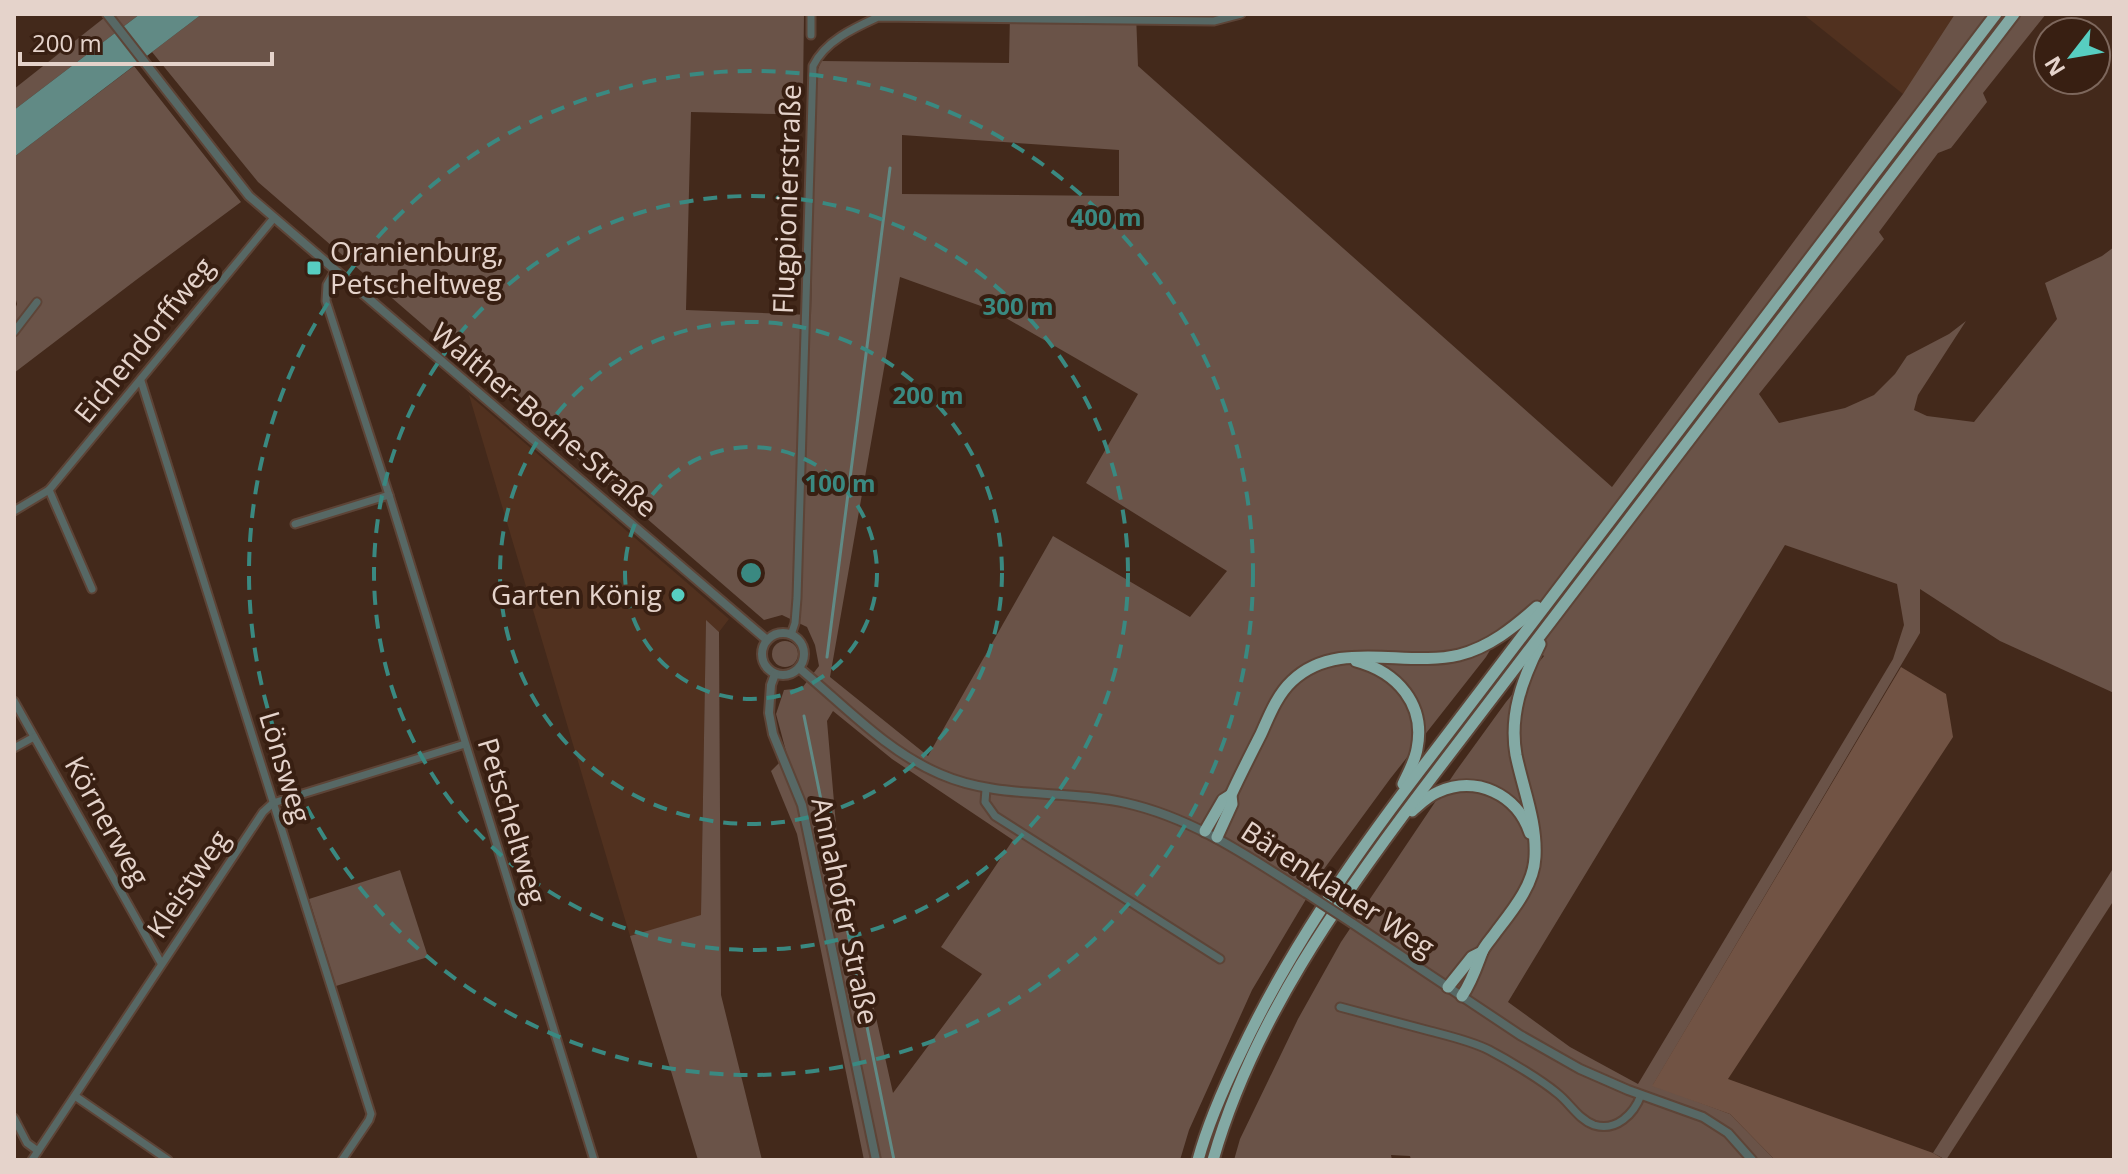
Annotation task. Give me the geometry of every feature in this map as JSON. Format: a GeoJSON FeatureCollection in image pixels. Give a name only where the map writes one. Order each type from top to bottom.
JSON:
{"type":"FeatureCollection","features":[{"type":"Feature","properties":{"kind":"highway"},"geometry":{"type":"LineString","coordinates":[[1198,1160],[1205,1134],[1260,1010],[1342,877],[1393,805],[1996,14]]}},
{"type":"Feature","properties":{"kind":"highway"},"geometry":{"type":"LineString","coordinates":[[1213,1160],[1221,1132],[1272,1018],[1331,919],[1394,828],[2014,14]]}},
{"type":"Feature","properties":{"kind":"highway"},"geometry":{"type":"LineString","coordinates":[[1217,837],[1232,804],[1231,795],[1276,701],[1304,671],[1323,662],[1347,658],[1437,658],[1479,649],[1514,627],[1556,591]]}},
{"type":"Feature","properties":{"kind":"highway"},"geometry":{"type":"LineString","coordinates":[[1462,996],[1482,952],[1526,887],[1536,858],[1531,811],[1516,754],[1516,708],[1520,687],[1555,615]]}},
{"type":"Feature","properties":{"kind":"highway"},"geometry":{"type":"LineString","coordinates":[[1347,658],[1366,663],[1396,680],[1408,694],[1415,711],[1419,728],[1417,750],[1393,805]]}},
{"type":"Feature","properties":{"kind":"highway"},"geometry":{"type":"LineString","coordinates":[[1394,828],[1439,791],[1459,786],[1480,786],[1498,793],[1516,807],[1534,845]]}},
{"type":"Feature","properties":{"kind":"highway"},"geometry":{"type":"LineString","coordinates":[[1205,831],[1223,800],[1231,795]]}},
{"type":"Feature","properties":{"kind":"highway"},"geometry":{"type":"LineString","coordinates":[[1448,987],[1472,957],[1482,952]]}},
{"type":"Feature","properties":{"kind":"street","name":"Walther-Bothe-Straße"},"geometry":{"type":"LineString","coordinates":[[107,14],[239,185],[273,219],[767,640]]}},
{"type":"Feature","properties":{"kind":"street"},"geometry":{"type":"LineString","coordinates":[[811,14],[811,35]]}},
{"type":"Feature","properties":{"kind":"street","name":"Flugpionierstraße"},"geometry":{"type":"LineString","coordinates":[[791,635],[797,598],[813,66],[818,56],[852,28],[878,17],[1214,21],[1241,14]]}},
{"type":"Feature","properties":{"kind":"street","name":"Eichendorffweg"},"geometry":{"type":"LineString","coordinates":[[14,511],[49,490],[273,219]]}},
{"type":"Feature","properties":{"kind":"street","name":"Petscheltweg"},"geometry":{"type":"LineString","coordinates":[[335,271],[327,285],[326,301],[594,1160]]}},
{"type":"Feature","properties":{"kind":"street"},"geometry":{"type":"LineString","coordinates":[[14,332],[37,302]]}},
{"type":"Feature","properties":{"kind":"street","name":"Lönsweg"},"geometry":{"type":"LineString","coordinates":[[141,381],[371,1114],[342,1160]]}},
{"type":"Feature","properties":{"kind":"street"},"geometry":{"type":"LineString","coordinates":[[49,490],[92,589]]}},
{"type":"Feature","properties":{"kind":"street"},"geometry":{"type":"LineString","coordinates":[[295,524],[389,495]]}},
{"type":"Feature","properties":{"kind":"street"},"geometry":{"type":"LineString","coordinates":[[780,633],[791,635],[800,641],[804,658],[799,668],[789,675],[775,674],[767,668],[762,650],[767,640],[780,633]]}},
{"type":"Feature","properties":{"kind":"street","name":"Bärenklauer Weg"},"geometry":{"type":"LineString","coordinates":[[799,668],[894,748],[941,775],[986,789],[1087,796],[1127,803],[1217,837],[1520,1035],[1580,1069],[1703,1117],[1728,1133],[1752,1160]]}},
{"type":"Feature","properties":{"kind":"street","name":"Annahofer Straße"},"geometry":{"type":"LineString","coordinates":[[775,674],[769,713],[773,734],[802,805],[876,1160]]}},
{"type":"Feature","properties":{"kind":"street","name":"Körnerweg"},"geometry":{"type":"LineString","coordinates":[[14,701],[161,963]]}},
{"type":"Feature","properties":{"kind":"street"},"geometry":{"type":"LineString","coordinates":[[14,748],[34,737]]}},
{"type":"Feature","properties":{"kind":"street"},"geometry":{"type":"LineString","coordinates":[[273,803],[465,744]]}},
{"type":"Feature","properties":{"kind":"street"},"geometry":{"type":"LineString","coordinates":[[986,789],[985,802],[995,816],[1220,959]]}},
{"type":"Feature","properties":{"kind":"street","name":"Kleistweg"},"geometry":{"type":"LineString","coordinates":[[32,1160],[161,963],[263,812],[273,803]]}},
{"type":"Feature","properties":{"kind":"street"},"geometry":{"type":"LineString","coordinates":[[1340,1007],[1488,1049],[1555,1091],[1574,1111],[1595,1125],[1617,1124],[1627,1118],[1641,1095]]}},
{"type":"Feature","properties":{"kind":"street"},"geometry":{"type":"LineString","coordinates":[[75,1096],[168,1160]]}},
{"type":"Feature","properties":{"kind":"street"},"geometry":{"type":"LineString","coordinates":[[14,1118],[27,1143],[38,1151]]}},
{"type":"Feature","properties":{"kind":"shaded area"},"geometry":{"type":"Polygon","coordinates":[[[109,14],[140,14],[14,110],[14,89],[109,14]]]}},
{"type":"Feature","properties":{"kind":"shaded area"},"geometry":{"type":"Polygon","coordinates":[[[202,14],[804,14],[803,91],[794,106],[776,114],[691,112],[686,310],[811,315],[815,77],[821,61],[1009,63],[1010,14],[1136,14],[1138,66],[1612,487],[1903,94],[1955,14],[2046,14],[2032,16],[2032,32],[1983,93],[1987,102],[1951,148],[1938,153],[1879,232],[1884,239],[1759,394],[1779,423],[1845,408],[1874,395],[1895,374],[1907,356],[1949,334],[1966,321],[1918,395],[1914,410],[1927,416],[1974,422],[2057,319],[2045,283],[2102,256],[2114,247],[2114,693],[2000,641],[1920,589],[1920,633],[1653,1085],[1730,1114],[1775,1160],[1411,1160],[1410,1156],[1391,1155],[1392,1160],[1234,1160],[1240,1139],[1298,1019],[1341,942],[1456,771],[1544,656],[1505,625],[1486,657],[1324,869],[1252,990],[1189,1130],[1180,1160],[864,1160],[797,834],[771,771],[787,755],[776,714],[784,690],[802,688],[819,666],[807,627],[782,615],[764,620],[258,182],[152,52],[202,14]],[[902,135],[902,194],[1119,196],[1119,150],[902,135]],[[900,277],[830,677],[928,756],[1053,536],[1190,617],[1227,571],[1086,483],[1138,394],[992,310],[900,277]],[[1785,545],[1508,1002],[1570,1047],[1638,1084],[1893,659],[1904,625],[1897,584],[1785,545]],[[833,711],[827,721],[838,848],[893,1093],[982,974],[941,947],[1013,840],[892,759],[833,711]]]}},
{"type":"Feature","properties":{"kind":"shaded area"},"geometry":{"type":"Polygon","coordinates":[[[1803,14],[1973,14],[1903,94],[1803,14]]]}},
{"type":"Feature","properties":{"kind":"shaded area"},"geometry":{"type":"Polygon","coordinates":[[[134,66],[241,202],[14,373],[14,312],[17,304],[14,292],[14,157],[134,66]]]}},
{"type":"Feature","properties":{"kind":"shaded area"},"geometry":{"type":"Polygon","coordinates":[[[469,395],[729,619],[719,632],[706,621],[701,916],[630,936],[469,395]]]}},
{"type":"Feature","properties":{"kind":"shaded area"},"geometry":{"type":"Polygon","coordinates":[[[706,620],[719,632],[721,995],[762,1160],[698,1160],[630,936],[701,915],[706,620]]]}},
{"type":"Feature","properties":{"kind":"shaded area"},"geometry":{"type":"Polygon","coordinates":[[[785,641],[794,645],[798,654],[794,663],[785,667],[776,663],[772,654],[776,645],[785,641]]]}},
{"type":"Feature","properties":{"kind":"shaded area"},"geometry":{"type":"Polygon","coordinates":[[[1901,667],[1946,694],[1953,737],[1728,1079],[1945,1160],[1775,1160],[1730,1114],[1652,1086],[1901,667]]]}},
{"type":"Feature","properties":{"kind":"shaded area"},"geometry":{"type":"Polygon","coordinates":[[[2114,867],[2114,900],[1946,1160],[1933,1153],[2114,867]]]}},
{"type":"Feature","properties":{"kind":"shaded area"},"geometry":{"type":"Polygon","coordinates":[[[400,870],[428,957],[336,986],[309,899],[400,870]]]}},
{"type":"Feature","properties":{"kind":"water"},"geometry":{"type":"Polygon","coordinates":[[[140,14],[202,14],[14,157],[14,110],[140,14]]]}},
{"type":"Feature","properties":{"kind":"waterway"},"geometry":{"type":"LineString","coordinates":[[827,657],[890,168]]}},
{"type":"Feature","properties":{"kind":"waterway"},"geometry":{"type":"LineString","coordinates":[[804,716],[894,1160]]}},
{"type":"Feature","properties":{"kind":"place","name":"Oranienburg, Petscheltweg"},"geometry":{"type":"Point","coordinates":[314,268]}},
{"type":"Feature","properties":{"kind":"place","name":"Garten König"},"geometry":{"type":"Point","coordinates":[678,595]}}]}
